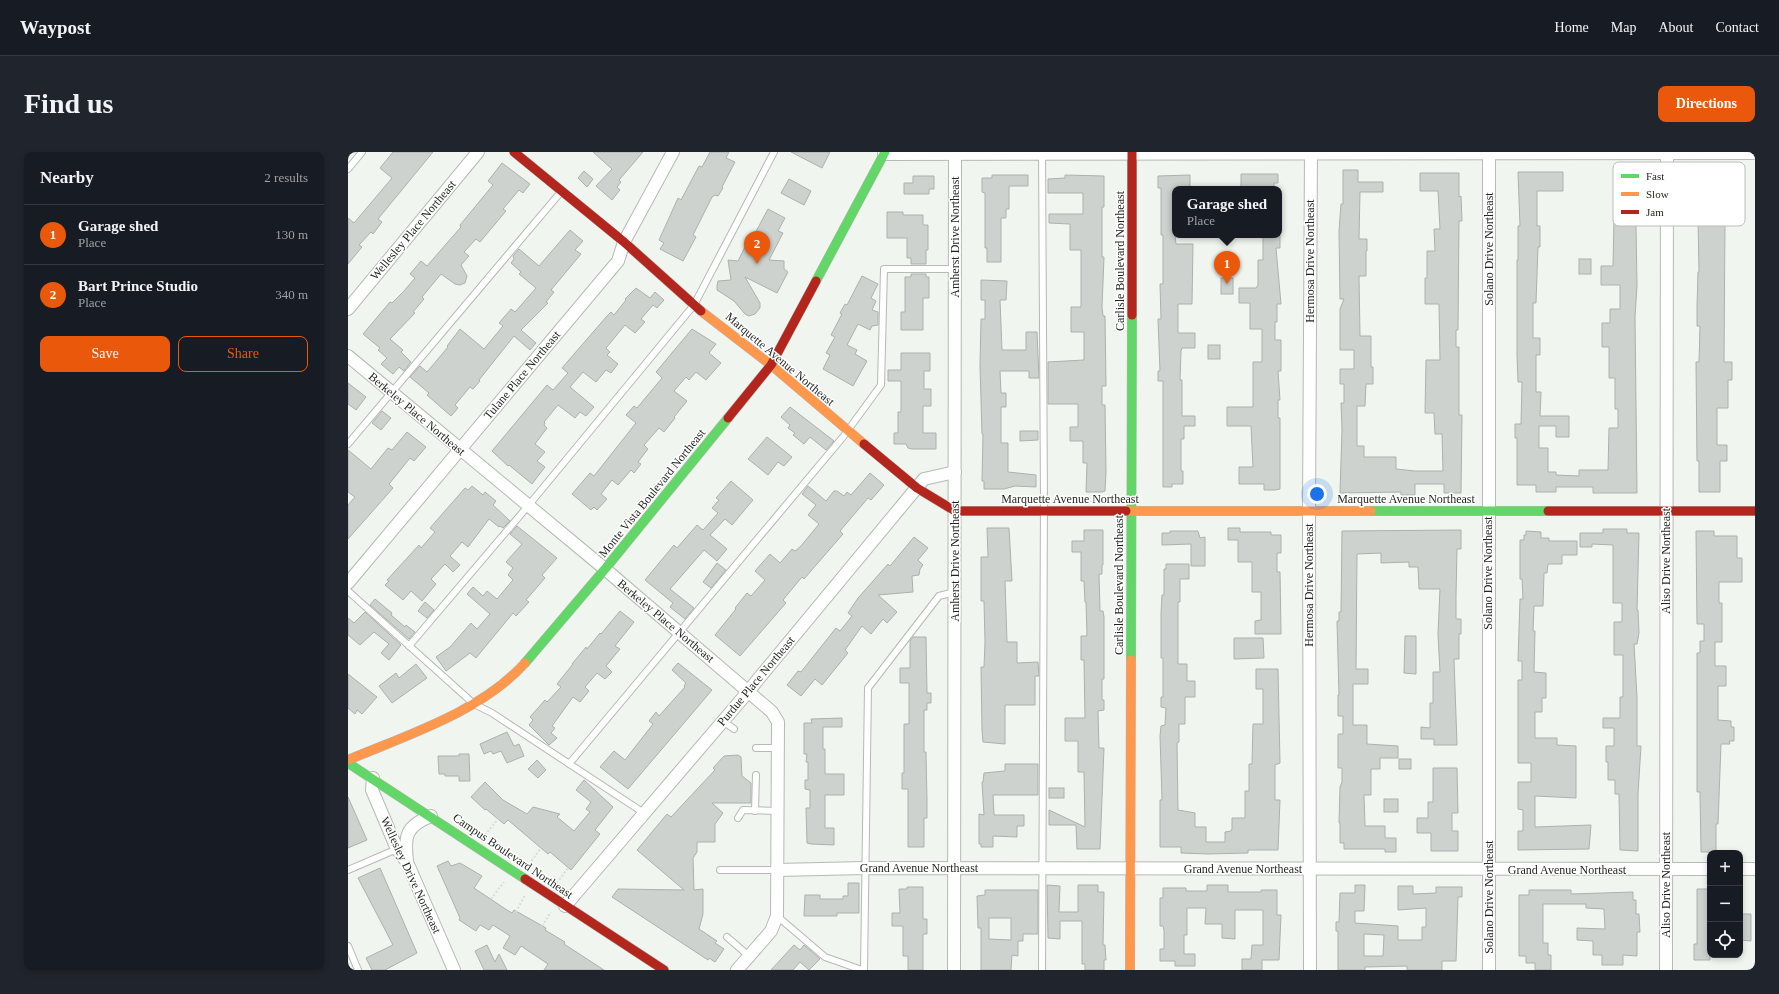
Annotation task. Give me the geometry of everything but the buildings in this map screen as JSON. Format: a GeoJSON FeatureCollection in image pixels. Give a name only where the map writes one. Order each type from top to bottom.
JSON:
{"type":"FeatureCollection","features":[{"type":"Feature","properties":{"kind":"street","name":"Wellesley Place Northeast"},"geometry":{"type":"LineString","coordinates":[[348,309],[478,152]]}},
{"type":"Feature","properties":{"kind":"street","name":"Marquette Avenue Northeast"},"geometry":{"type":"LineString","coordinates":[[514,152],[624,242],[694,304],[772,366],[917,488],[955,511],[1755,511]]}},
{"type":"Feature","properties":{"kind":"street","name":"Tulane Place Northeast"},"geometry":{"type":"LineString","coordinates":[[348,583],[618,261],[624,242],[673,152]]}},
{"type":"Feature","properties":{"kind":"street","name":"Aliso Drive Northeast"},"geometry":{"type":"LineString","coordinates":[[1667,152],[1667,162]]}},
{"type":"Feature","properties":{"kind":"street"},"geometry":{"type":"LineString","coordinates":[[884,153],[1755,153]]}},
{"type":"Feature","properties":{"kind":"street","name":"Monte Vista Boulevard Northeast"},"geometry":{"type":"LineString","coordinates":[[348,762],[474,704],[505,683],[523,665],[605,569],[772,366],[884,153]]}},
{"type":"Feature","properties":{"kind":"street","name":"Amherst Drive Northeast"},"geometry":{"type":"LineString","coordinates":[[954,970],[955,153]]}},
{"type":"Feature","properties":{"kind":"street","name":"Carlisle Boulevard Northeast"},"geometry":{"type":"LineString","coordinates":[[1130,970],[1132,153]]}},
{"type":"Feature","properties":{"kind":"street","name":"Hermosa Drive Northeast"},"geometry":{"type":"LineString","coordinates":[[1310,970],[1309,511],[1311,153]]}},
{"type":"Feature","properties":{"kind":"street","name":"Solano Drive Northeast"},"geometry":{"type":"LineString","coordinates":[[1489,153],[1489,970]]}},
{"type":"Feature","properties":{"kind":"street","name":"Aliso Drive Northeast"},"geometry":{"type":"LineString","coordinates":[[1666,970],[1667,226]]}},
{"type":"Feature","properties":{"kind":"street","name":"Berkeley Place Northeast"},"geometry":{"type":"LineString","coordinates":[[348,356],[459,450],[605,569],[679,634],[748,690],[772,712],[778,722],[777,916],[772,931],[736,970]]}},
{"type":"Feature","properties":{"kind":"street","name":"Purdue Place Northeast"},"geometry":{"type":"LineString","coordinates":[[565,906],[924,479],[955,472]]}},
{"type":"Feature","properties":{"kind":"street","name":"Campus Boulevard Northeast"},"geometry":{"type":"LineString","coordinates":[[348,762],[664,970]]}},
{"type":"Feature","properties":{"kind":"street","name":"Wellesley Drive Northeast"},"geometry":{"type":"LineString","coordinates":[[373,778],[372,790],[397,849],[407,862],[450,969]]}},
{"type":"Feature","properties":{"kind":"street"},"geometry":{"type":"LineString","coordinates":[[407,862],[404,843],[406,836],[418,822],[431,816]]}},
{"type":"Feature","properties":{"kind":"street","name":"Grand Avenue Northeast"},"geometry":{"type":"LineString","coordinates":[[777,870],[865,868],[1131,870],[1707,869]]}},
{"type":"Feature","properties":{"kind":"street"},"geometry":{"type":"LineString","coordinates":[[1743,869],[1755,869]]}},
{"type":"Feature","properties":{"kind":"lane"},"geometry":{"type":"LineString","coordinates":[[348,169],[362,152]]}},
{"type":"Feature","properties":{"kind":"lane"},"geometry":{"type":"LineString","coordinates":[[409,646],[528,506],[694,304],[774,152]]}},
{"type":"Feature","properties":{"kind":"lane"},"geometry":{"type":"LineString","coordinates":[[1042,153],[1044,512],[1042,970]]}},
{"type":"Feature","properties":{"kind":"lane"},"geometry":{"type":"LineString","coordinates":[[348,444],[561,192]]}},
{"type":"Feature","properties":{"kind":"lane"},"geometry":{"type":"LineString","coordinates":[[569,764],[848,431],[881,385],[884,269],[955,269]]}},
{"type":"Feature","properties":{"kind":"lane"},"geometry":{"type":"LineString","coordinates":[[348,591],[474,704],[492,713],[644,813]]}},
{"type":"Feature","properties":{"kind":"lane"},"geometry":{"type":"LineString","coordinates":[[777,916],[825,957],[863,970],[868,688],[939,596],[955,592]]}},
{"type":"Feature","properties":{"kind":"lane"},"geometry":{"type":"LineString","coordinates":[[722,721],[734,729]]}},
{"type":"Feature","properties":{"kind":"lane"},"geometry":{"type":"LineString","coordinates":[[756,748],[778,748]]}},
{"type":"Feature","properties":{"kind":"lane"},"geometry":{"type":"LineString","coordinates":[[755,811],[756,775]]}},
{"type":"Feature","properties":{"kind":"lane"},"geometry":{"type":"LineString","coordinates":[[738,818],[743,810],[777,811]]}},
{"type":"Feature","properties":{"kind":"lane"},"geometry":{"type":"LineString","coordinates":[[348,870],[397,849]]}},
{"type":"Feature","properties":{"kind":"lane"},"geometry":{"type":"LineString","coordinates":[[720,870],[777,870]]}},
{"type":"Feature","properties":{"kind":"lane"},"geometry":{"type":"LineString","coordinates":[[727,937],[749,956]]}},
{"type":"Feature","properties":{"kind":"lane"},"geometry":{"type":"LineString","coordinates":[[348,946],[358,970]]}},
{"type":"Feature","properties":{"kind":"path"},"geometry":{"type":"LineString","coordinates":[[483,838],[498,819]]}},
{"type":"Feature","properties":{"kind":"path"},"geometry":{"type":"LineString","coordinates":[[527,866],[541,848]]}},
{"type":"Feature","properties":{"kind":"path"},"geometry":{"type":"LineString","coordinates":[[555,885],[568,868]]}},
{"type":"Feature","properties":{"kind":"path"},"geometry":{"type":"LineString","coordinates":[[491,899],[506,878]]}},
{"type":"Feature","properties":{"kind":"path"},"geometry":{"type":"LineString","coordinates":[[516,912],[527,892]]}},
{"type":"Feature","properties":{"kind":"path"},"geometry":{"type":"LineString","coordinates":[[542,926],[553,910]]}},
{"type":"Feature","properties":{"kind":"traffic: fast"},"geometry":{"type":"LineString","coordinates":[[816,281],[885,152]]}},
{"type":"Feature","properties":{"kind":"traffic: fast"},"geometry":{"type":"LineString","coordinates":[[1131,660],[1132,315]]}},
{"type":"Feature","properties":{"kind":"traffic: fast"},"geometry":{"type":"LineString","coordinates":[[525,663],[605,569],[728,418]]}},
{"type":"Feature","properties":{"kind":"traffic: fast"},"geometry":{"type":"LineString","coordinates":[[1371,511],[1548,511]]}},
{"type":"Feature","properties":{"kind":"traffic: fast"},"geometry":{"type":"LineString","coordinates":[[348,763],[525,879]]}},
{"type":"Feature","properties":{"kind":"traffic: slow"},"geometry":{"type":"LineString","coordinates":[[701,311],[771,365],[864,444]]}},
{"type":"Feature","properties":{"kind":"traffic: slow"},"geometry":{"type":"LineString","coordinates":[[1126,511],[1371,511]]}},
{"type":"Feature","properties":{"kind":"traffic: slow"},"geometry":{"type":"LineString","coordinates":[[1130,970],[1131,660]]}},
{"type":"Feature","properties":{"kind":"traffic: slow"},"geometry":{"type":"LineString","coordinates":[[348,760],[418,731],[465,709],[507,680],[525,663]]}},
{"type":"Feature","properties":{"kind":"traffic: jam"},"geometry":{"type":"LineString","coordinates":[[514,152],[624,242],[701,311]]}},
{"type":"Feature","properties":{"kind":"traffic: jam"},"geometry":{"type":"LineString","coordinates":[[1132,152],[1132,315]]}},
{"type":"Feature","properties":{"kind":"traffic: jam"},"geometry":{"type":"LineString","coordinates":[[728,418],[771,365],[816,281]]}},
{"type":"Feature","properties":{"kind":"traffic: jam"},"geometry":{"type":"LineString","coordinates":[[864,444],[917,488],[955,511],[1126,511]]}},
{"type":"Feature","properties":{"kind":"traffic: jam"},"geometry":{"type":"LineString","coordinates":[[1548,511],[1755,511]]}},
{"type":"Feature","properties":{"kind":"traffic: jam"},"geometry":{"type":"LineString","coordinates":[[525,879],[664,970]]}},
{"type":"Feature","properties":{"kind":"place","name":"Bart Prince Studio"},"geometry":{"type":"Point","coordinates":[757,264]}},
{"type":"Feature","properties":{"kind":"place","name":"Garage shed"},"geometry":{"type":"Point","coordinates":[1227,284]}}]}
